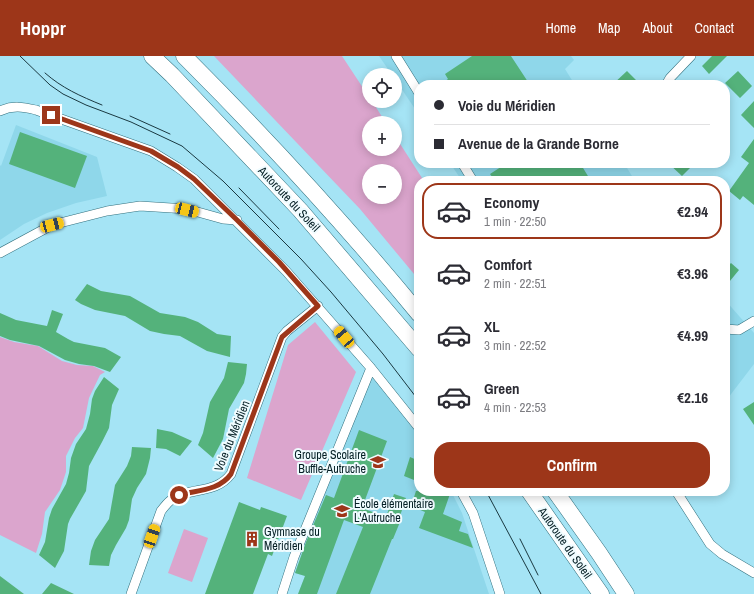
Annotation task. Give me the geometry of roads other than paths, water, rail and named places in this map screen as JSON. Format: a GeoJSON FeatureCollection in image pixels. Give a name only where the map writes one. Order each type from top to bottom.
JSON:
{"type":"FeatureCollection","features":[{"type":"Feature","properties":{"kind":"highway","name":"Autoroute du Soleil"},"geometry":{"type":"LineString","coordinates":[[152,56],[172,75],[300,210],[414,343]]}},
{"type":"Feature","properties":{"kind":"highway","name":"Autoroute du Soleil"},"geometry":{"type":"LineString","coordinates":[[184,56],[318,197],[414,308]]}},
{"type":"Feature","properties":{"kind":"highway","name":"Autoroute du Soleil"},"geometry":{"type":"LineString","coordinates":[[532,496],[601,594]]}},
{"type":"Feature","properties":{"kind":"highway","name":"Autoroute du Soleil"},"geometry":{"type":"LineString","coordinates":[[559,496],[626,594]]}},
{"type":"Feature","properties":{"kind":"street"},"geometry":{"type":"LineString","coordinates":[[396,56],[414,85]]}},
{"type":"Feature","properties":{"kind":"street"},"geometry":{"type":"LineString","coordinates":[[669,80],[691,56]]}},
{"type":"Feature","properties":{"kind":"street"},"geometry":{"type":"LineString","coordinates":[[0,111],[18,106],[36,110],[151,151],[178,167],[194,179],[283,266],[371,368],[414,422]]}},
{"type":"Feature","properties":{"kind":"street"},"geometry":{"type":"LineString","coordinates":[[0,254],[6,249],[52,225],[107,211],[140,206],[187,210],[223,219],[237,220]]}},
{"type":"Feature","properties":{"kind":"street","name":"Voie du Méridien"},"geometry":{"type":"LineString","coordinates":[[131,594],[161,511],[167,504],[179,495],[218,486],[226,481],[231,474],[282,337],[318,306]]}},
{"type":"Feature","properties":{"kind":"street"},"geometry":{"type":"LineString","coordinates":[[730,329],[739,330],[754,321]]}},
{"type":"Feature","properties":{"kind":"street"},"geometry":{"type":"LineString","coordinates":[[282,594],[294,557],[371,368]]}},
{"type":"Feature","properties":{"kind":"street"},"geometry":{"type":"LineString","coordinates":[[464,496],[473,513],[500,594]]}},
{"type":"Feature","properties":{"kind":"street"},"geometry":{"type":"LineString","coordinates":[[679,496],[710,544],[722,554],[754,573]]}},
{"type":"Feature","properties":{"kind":"tram line"},"geometry":{"type":"LineString","coordinates":[[20,56],[50,85],[63,94],[86,105],[131,122],[182,146],[223,181],[301,259],[331,292],[383,354],[414,394]]}},
{"type":"Feature","properties":{"kind":"tram line"},"geometry":{"type":"LineString","coordinates":[[45,73],[72,91],[102,105]]}},
{"type":"Feature","properties":{"kind":"tram line"},"geometry":{"type":"LineString","coordinates":[[130,116],[170,134]]}},
{"type":"Feature","properties":{"kind":"tram line"},"geometry":{"type":"LineString","coordinates":[[239,188],[279,229]]}},
{"type":"Feature","properties":{"kind":"tram line"},"geometry":{"type":"LineString","coordinates":[[489,496],[541,594]]}},
{"type":"Feature","properties":{"kind":"tram line"},"geometry":{"type":"LineString","coordinates":[[520,539],[538,575]]}},
{"type":"Feature","properties":{"kind":"place","name":"Groupe Scolaire Buffle-Autruche"},"geometry":{"type":"Point","coordinates":[378,462]}},
{"type":"Feature","properties":{"kind":"place","name":"École élémentaire L'Autruche"},"geometry":{"type":"Point","coordinates":[342,511]}},
{"type":"Feature","properties":{"kind":"place","name":"Gymnase du Méridien"},"geometry":{"type":"Point","coordinates":[252,539]}}]}
